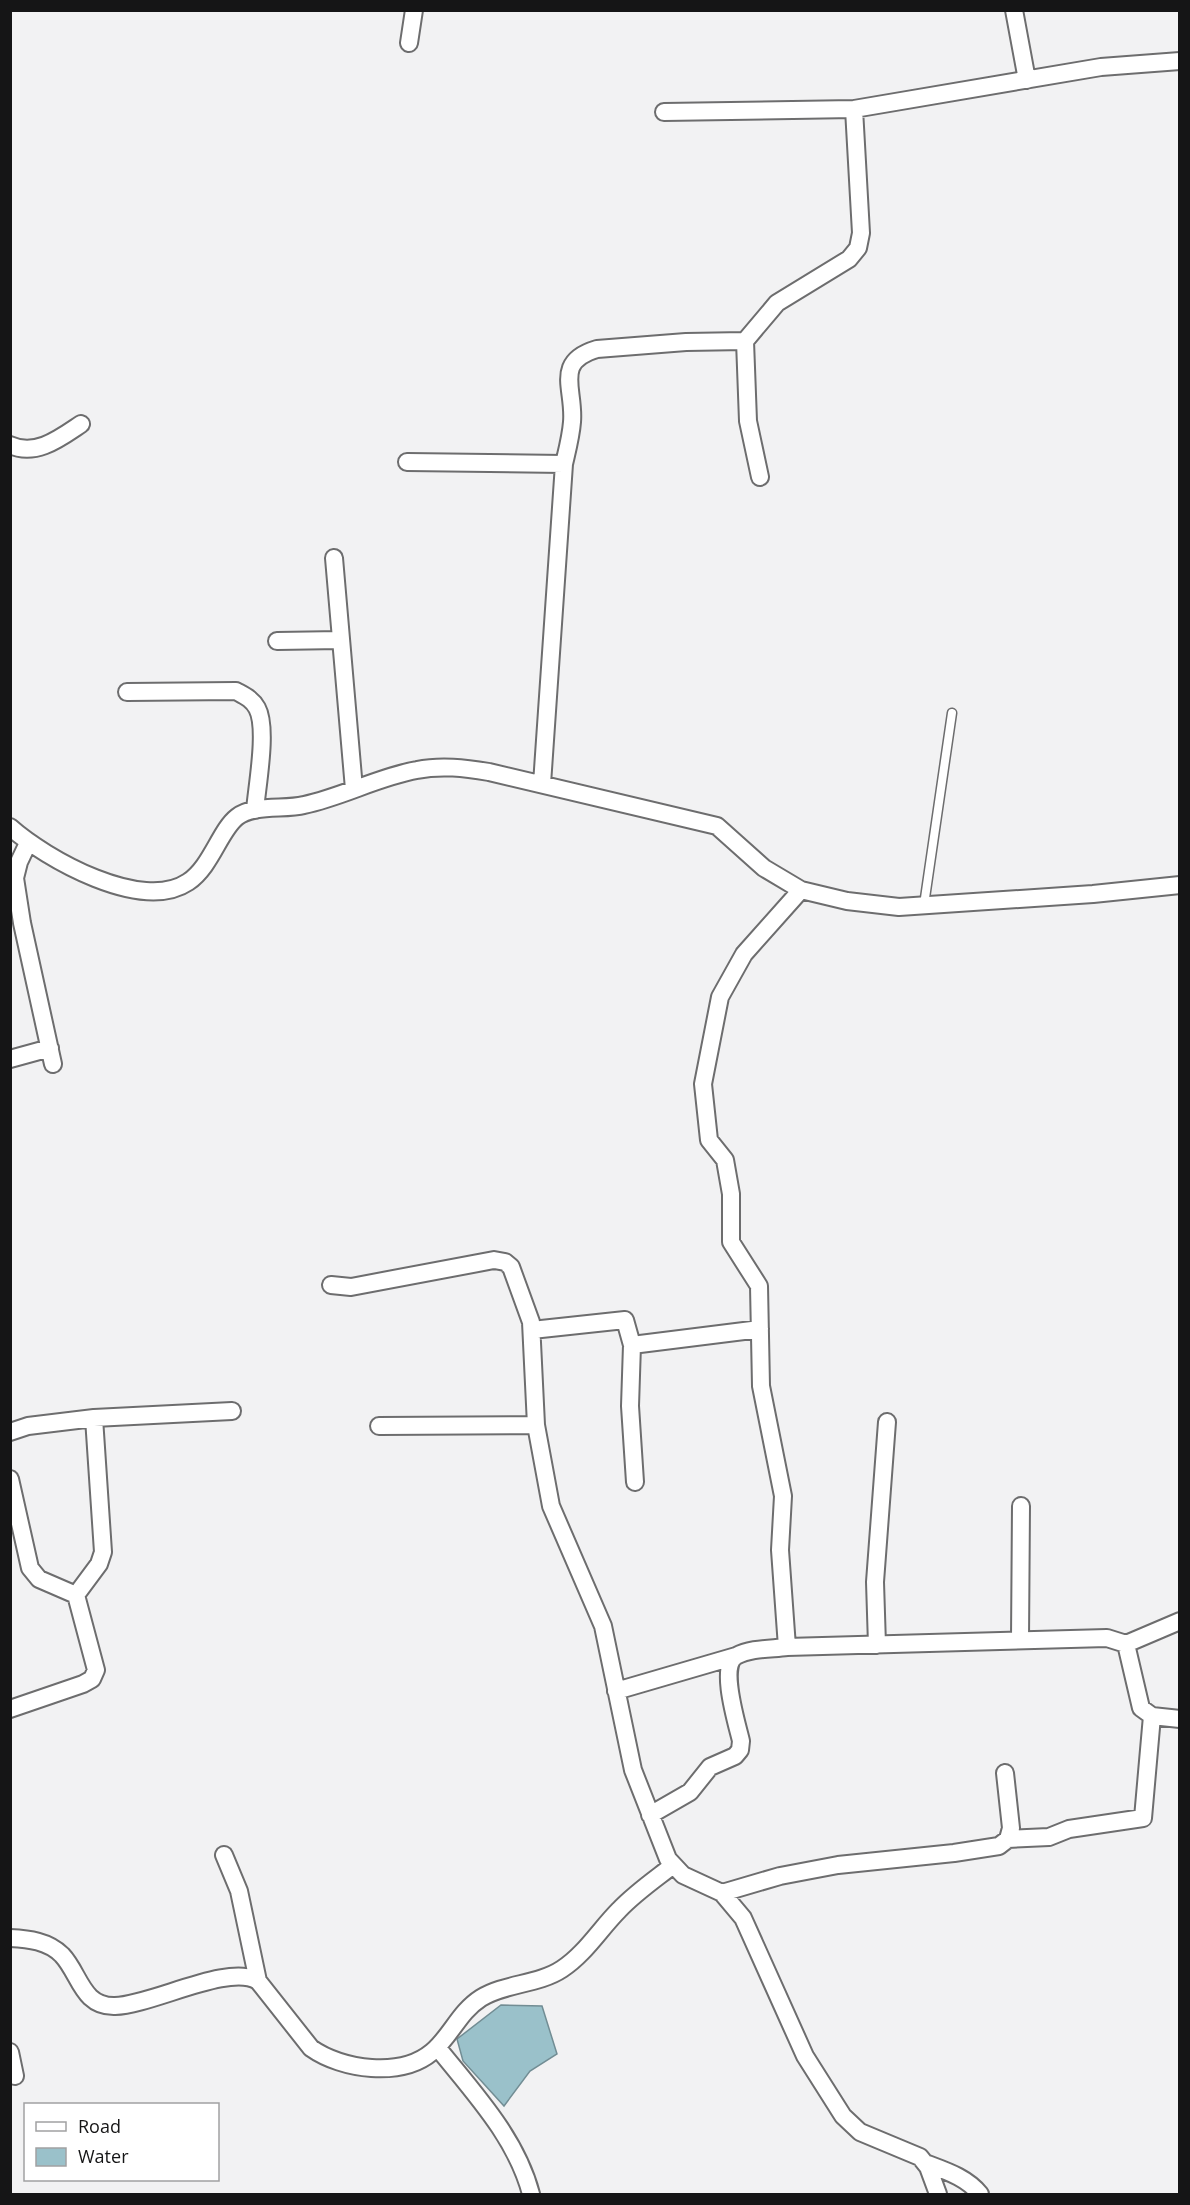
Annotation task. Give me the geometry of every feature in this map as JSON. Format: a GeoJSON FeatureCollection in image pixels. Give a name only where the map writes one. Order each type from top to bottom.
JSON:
{"type":"FeatureCollection","features":[{"type":"Feature","properties":{"kind":"street"},"geometry":{"type":"LineString","coordinates":[[409,43],[414,10]]}},
{"type":"Feature","properties":{"kind":"street"},"geometry":{"type":"LineString","coordinates":[[1014,10],[1027,80]]}},
{"type":"Feature","properties":{"kind":"street"},"geometry":{"type":"LineString","coordinates":[[664,112],[854,109],[1101,68],[1179,61]]}},
{"type":"Feature","properties":{"kind":"street"},"geometry":{"type":"LineString","coordinates":[[760,477],[748,421],[746,341],[777,303],[849,259],[858,248],[861,233],[854,109]]}},
{"type":"Feature","properties":{"kind":"street"},"geometry":{"type":"LineString","coordinates":[[542,784],[564,464],[572,423],[568,377],[572,363],[584,353],[597,349],[686,342],[746,341]]}},
{"type":"Feature","properties":{"kind":"street"},"geometry":{"type":"LineString","coordinates":[[10,445],[31,449],[54,442],[81,424]]}},
{"type":"Feature","properties":{"kind":"street"},"geometry":{"type":"LineString","coordinates":[[407,462],[564,464]]}},
{"type":"Feature","properties":{"kind":"street"},"geometry":{"type":"LineString","coordinates":[[334,558],[354,789]]}},
{"type":"Feature","properties":{"kind":"street"},"geometry":{"type":"LineString","coordinates":[[277,641],[340,640]]}},
{"type":"Feature","properties":{"kind":"street"},"geometry":{"type":"LineString","coordinates":[[127,692],[236,691],[250,698],[259,710],[261,729],[255,810]]}},
{"type":"Feature","properties":{"kind":"street"},"geometry":{"type":"LineString","coordinates":[[10,827],[28,843],[73,868],[127,890],[169,890],[188,882],[205,865],[237,817],[255,810],[306,805],[417,770],[453,767],[542,784],[717,825],[764,868],[801,890],[847,901],[899,907],[1140,891],[1179,885]]}},
{"type":"Feature","properties":{"kind":"street"},"geometry":{"type":"LineString","coordinates":[[10,1059],[51,1056],[21,923],[15,878],[19,861],[28,843]]}},
{"type":"Feature","properties":{"kind":"street"},"geometry":{"type":"LineString","coordinates":[[787,1647],[780,1550],[783,1496],[763,1401],[759,1286],[731,1242],[731,1194],[725,1160],[709,1140],[703,1084],[720,997],[744,954],[801,890]]}},
{"type":"Feature","properties":{"kind":"street"},"geometry":{"type":"LineString","coordinates":[[331,1285],[351,1287],[500,1260],[510,1267],[516,1278],[532,1330],[536,1425],[550,1506],[603,1626],[633,1770],[672,1866],[695,1882],[722,1893],[743,1918],[801,2048],[830,2098],[860,2132],[920,2157],[925,2163],[938,2194]]}},
{"type":"Feature","properties":{"kind":"street"},"geometry":{"type":"LineString","coordinates":[[532,1330],[625,1320],[632,1345],[630,1406],[636,1482]]}},
{"type":"Feature","properties":{"kind":"street"},"geometry":{"type":"LineString","coordinates":[[632,1345],[760,1329]]}},
{"type":"Feature","properties":{"kind":"street"},"geometry":{"type":"LineString","coordinates":[[10,1432],[28,1426],[94,1418],[232,1411]]}},
{"type":"Feature","properties":{"kind":"street"},"geometry":{"type":"LineString","coordinates":[[76,1595],[99,1564],[103,1552],[94,1418]]}},
{"type":"Feature","properties":{"kind":"street"},"geometry":{"type":"LineString","coordinates":[[877,1645],[875,1582],[887,1422]]}},
{"type":"Feature","properties":{"kind":"street"},"geometry":{"type":"LineString","coordinates":[[379,1426],[536,1425]]}},
{"type":"Feature","properties":{"kind":"street"},"geometry":{"type":"LineString","coordinates":[[10,1479],[33,1574],[39,1580],[76,1595]]}},
{"type":"Feature","properties":{"kind":"street"},"geometry":{"type":"LineString","coordinates":[[1020,1640],[1021,1506]]}},
{"type":"Feature","properties":{"kind":"street"},"geometry":{"type":"LineString","coordinates":[[10,1709],[71,1690],[94,1676],[96,1661],[76,1595]]}},
{"type":"Feature","properties":{"kind":"street"},"geometry":{"type":"LineString","coordinates":[[616,1690],[749,1651],[787,1647],[1107,1638],[1126,1644],[1179,1621]]}},
{"type":"Feature","properties":{"kind":"street"},"geometry":{"type":"LineString","coordinates":[[1126,1644],[1141,1708],[1152,1716],[1179,1719]]}},
{"type":"Feature","properties":{"kind":"street"},"geometry":{"type":"LineString","coordinates":[[650,1815],[690,1792],[710,1767],[735,1756],[740,1750],[741,1741],[728,1678],[729,1665],[735,1656]]}},
{"type":"Feature","properties":{"kind":"street"},"geometry":{"type":"LineString","coordinates":[[722,1893],[793,1873],[838,1865],[999,1846],[1008,1839],[1049,1837],[1069,1829],[1143,1818],[1152,1716]]}},
{"type":"Feature","properties":{"kind":"street"},"geometry":{"type":"LineString","coordinates":[[1005,1773],[1011,1828],[1008,1839]]}},
{"type":"Feature","properties":{"kind":"street"},"geometry":{"type":"LineString","coordinates":[[224,1855],[238,1891],[258,1981],[311,2048],[331,2060],[344,2064],[394,2067],[422,2059],[437,2047],[464,2011],[483,1997],[543,1979],[563,1969],[581,1954],[630,1899],[672,1866]]}},
{"type":"Feature","properties":{"kind":"street"},"geometry":{"type":"LineString","coordinates":[[10,1938],[40,1942],[55,1950],[67,1962],[83,1991],[105,2005],[129,2004],[226,1978],[247,1976],[258,1981]]}},
{"type":"Feature","properties":{"kind":"street"},"geometry":{"type":"LineString","coordinates":[[437,2047],[502,2130],[524,2170],[531,2194]]}},
{"type":"Feature","properties":{"kind":"street"},"geometry":{"type":"LineString","coordinates":[[10,2052],[15,2076]]}},
{"type":"Feature","properties":{"kind":"street"},"geometry":{"type":"LineString","coordinates":[[925,2163],[959,2176],[980,2194]]}},
{"type":"Feature","properties":{"kind":"lane"},"geometry":{"type":"LineString","coordinates":[[924,905],[952,713]]}},
{"type":"Feature","properties":{"kind":"water"},"geometry":{"type":"Polygon","coordinates":[[[501,2005],[542,2006],[557,2054],[530,2071],[504,2106],[463,2061],[457,2039],[501,2005]]]}}]}
